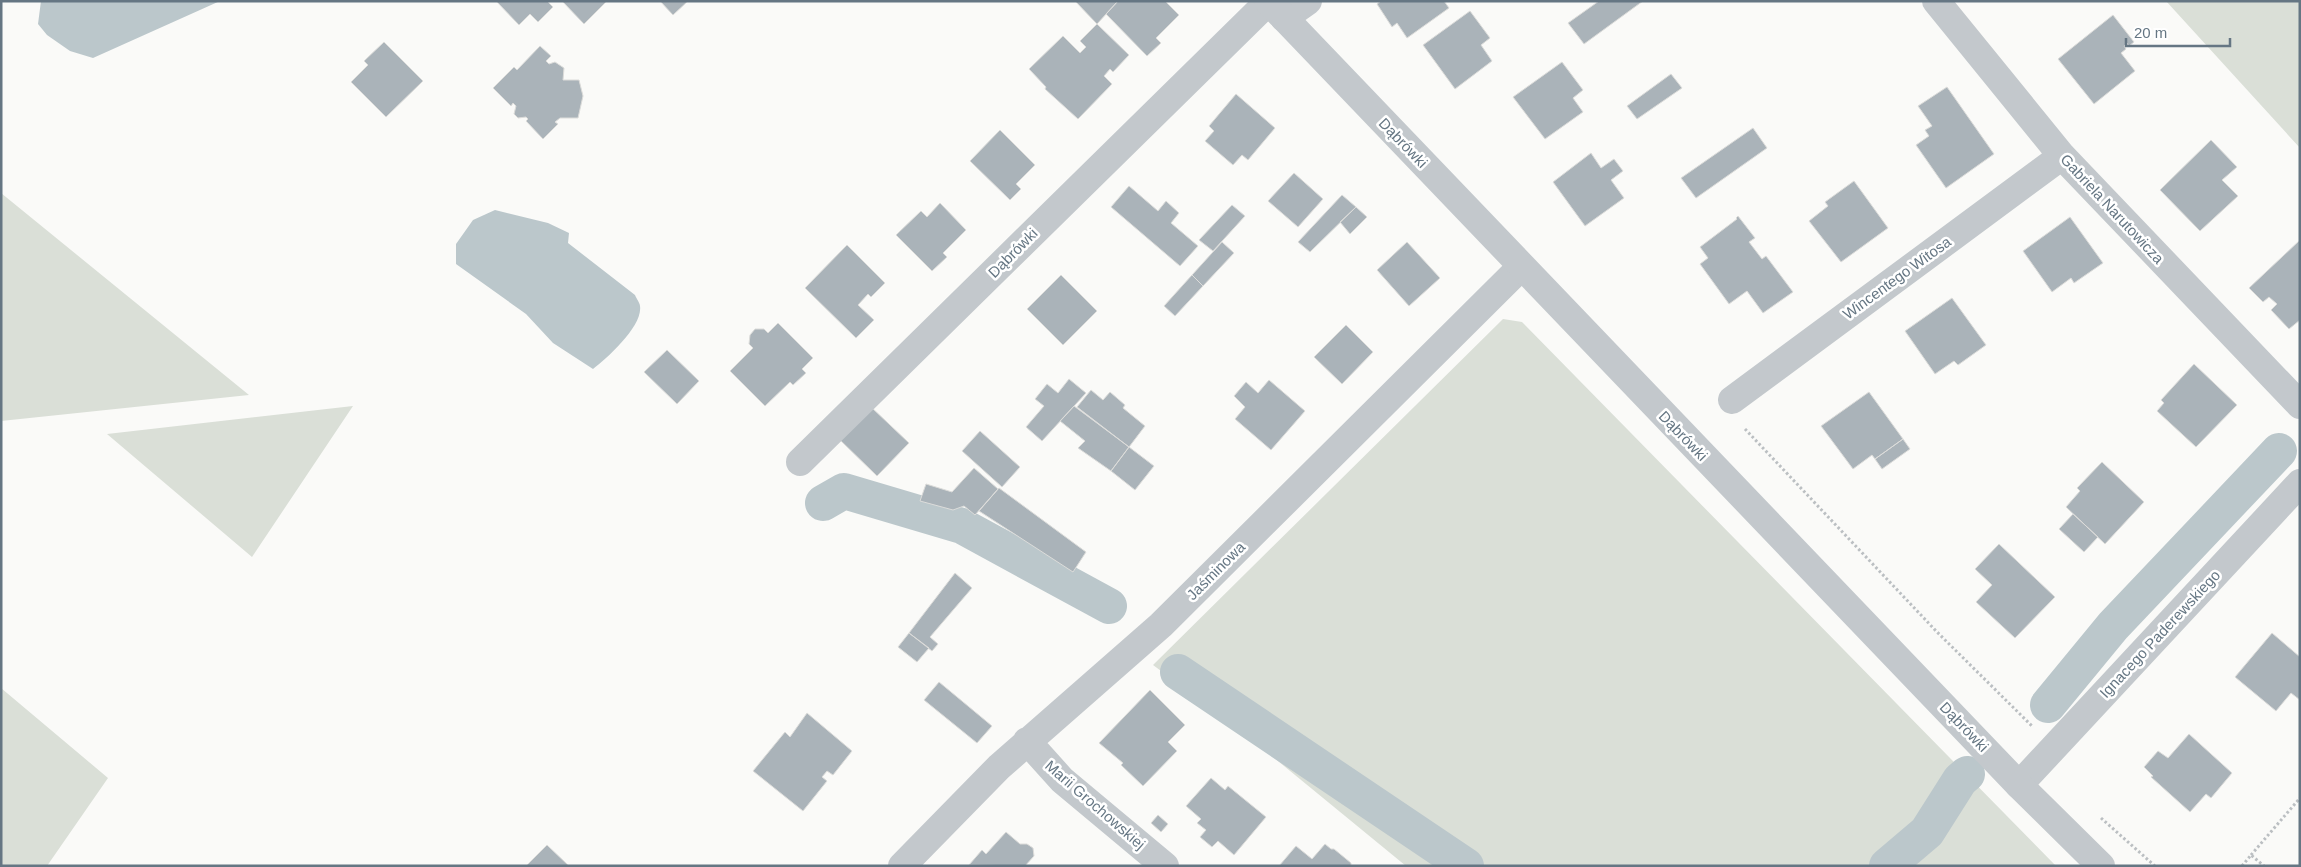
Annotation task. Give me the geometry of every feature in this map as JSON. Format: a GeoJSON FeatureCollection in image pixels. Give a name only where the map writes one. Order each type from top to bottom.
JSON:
{"type":"FeatureCollection","features":[{"type":"Feature","properties":{"kind":"street"},"geometry":{"type":"LineString","coordinates":[[1274,7],[1308,1]]}},
{"type":"Feature","properties":{"kind":"street","name":"Gabriela Narutowicza"},"geometry":{"type":"LineString","coordinates":[[1936,1],[2062,156],[2300,405]]}},
{"type":"Feature","properties":{"kind":"street","name":"Dąbrówki"},"geometry":{"type":"LineString","coordinates":[[800,462],[1274,7],[2019,785],[2101,866]]}},
{"type":"Feature","properties":{"kind":"street","name":"Wincentego Witosa"},"geometry":{"type":"LineString","coordinates":[[1732,400],[2062,156]]}},
{"type":"Feature","properties":{"kind":"street","name":"Jaśminowa"},"geometry":{"type":"LineString","coordinates":[[902,866],[999,767],[1161,625],[1521,267]]}},
{"type":"Feature","properties":{"kind":"street","name":"Ignacego Paderewskiego"},"geometry":{"type":"LineString","coordinates":[[2019,785],[2300,483]]}},
{"type":"Feature","properties":{"kind":"street","name":"Marii Grochowskiej"},"geometry":{"type":"LineString","coordinates":[[1027,741],[1062,780],[1166,866]]}},
{"type":"Feature","properties":{"kind":"path"},"geometry":{"type":"LineString","coordinates":[[1732,400],[1724,407],[1937,632],[2039,732]]}},
{"type":"Feature","properties":{"kind":"path"},"geometry":{"type":"LineString","coordinates":[[2242,866],[2300,798]]}},
{"type":"Feature","properties":{"kind":"path"},"geometry":{"type":"LineString","coordinates":[[2096,814],[2155,866]]}},
{"type":"Feature","properties":{"kind":"path"},"geometry":{"type":"LineString","coordinates":[[2251,855],[2264,866]]}},
{"type":"Feature","properties":{"kind":"shaded area"},"geometry":{"type":"Polygon","coordinates":[[[41,1],[220,1],[93,58],[70,51],[47,35],[38,24],[41,1]]]}},
{"type":"Feature","properties":{"kind":"shaded area"},"geometry":{"type":"Polygon","coordinates":[[[2166,1],[2300,1],[2300,148],[2166,1]]]}},
{"type":"Feature","properties":{"kind":"shaded area"},"geometry":{"type":"Polygon","coordinates":[[[1,193],[249,395],[1,421],[1,193]]]}},
{"type":"Feature","properties":{"kind":"shaded area"},"geometry":{"type":"Polygon","coordinates":[[[495,210],[548,223],[569,233],[568,243],[635,295],[640,306],[636,323],[623,341],[593,369],[553,343],[526,314],[456,264],[456,244],[473,220],[495,210]]]}},
{"type":"Feature","properties":{"kind":"shaded area"},"geometry":{"type":"Polygon","coordinates":[[[1503,319],[1522,322],[2056,866],[1406,866],[1234,725],[1153,665],[1503,319]]]}},
{"type":"Feature","properties":{"kind":"shaded area"},"geometry":{"type":"Polygon","coordinates":[[[353,406],[252,557],[107,434],[353,406]]]}},
{"type":"Feature","properties":{"kind":"shaded area"},"geometry":{"type":"Polygon","coordinates":[[[1,688],[108,778],[47,866],[1,866],[1,688]]]}},
{"type":"Feature","properties":{"kind":"building"},"geometry":{"type":"Polygon","coordinates":[[[496,1],[547,1],[553,7],[538,22],[530,14],[519,25],[496,1]]]}},
{"type":"Feature","properties":{"kind":"building"},"geometry":{"type":"Polygon","coordinates":[[[562,1],[607,1],[584,24],[562,1]]]}},
{"type":"Feature","properties":{"kind":"building"},"geometry":{"type":"Polygon","coordinates":[[[660,1],[688,1],[673,15],[660,1]]]}},
{"type":"Feature","properties":{"kind":"building"},"geometry":{"type":"Polygon","coordinates":[[[1075,1],[1118,1],[1097,24],[1075,1]]]}},
{"type":"Feature","properties":{"kind":"building"},"geometry":{"type":"Polygon","coordinates":[[[1118,1],[1165,1],[1179,15],[1156,38],[1161,43],[1147,56],[1106,14],[1118,1]]]}},
{"type":"Feature","properties":{"kind":"building"},"geometry":{"type":"Polygon","coordinates":[[[1381,1],[1444,1],[1449,8],[1407,38],[1397,23],[1392,27],[1377,4],[1381,1]]]}},
{"type":"Feature","properties":{"kind":"building"},"geometry":{"type":"Polygon","coordinates":[[[1599,1],[1643,1],[1584,44],[1568,23],[1599,1]]]}},
{"type":"Feature","properties":{"kind":"building"},"geometry":{"type":"Polygon","coordinates":[[[1470,11],[1490,38],[1481,45],[1492,61],[1455,89],[1423,45],[1470,11]]]}},
{"type":"Feature","properties":{"kind":"building"},"geometry":{"type":"Polygon","coordinates":[[[2113,15],[2134,42],[2129,46],[2127,43],[2124,46],[2126,49],[2121,53],[2135,71],[2094,104],[2058,59],[2113,15]]]}},
{"type":"Feature","properties":{"kind":"building"},"geometry":{"type":"Polygon","coordinates":[[[1097,24],[1129,55],[1113,72],[1110,69],[1104,76],[1112,84],[1078,119],[1045,89],[1046,87],[1029,69],[1063,36],[1080,53],[1086,47],[1080,41],[1097,24]]]}},
{"type":"Feature","properties":{"kind":"building"},"geometry":{"type":"Polygon","coordinates":[[[384,42],[423,81],[386,117],[351,82],[368,65],[364,61],[384,42]]]}},
{"type":"Feature","properties":{"kind":"building"},"geometry":{"type":"Polygon","coordinates":[[[540,46],[551,56],[546,61],[549,64],[555,62],[564,68],[563,80],[579,80],[583,96],[578,118],[560,118],[555,122],[558,124],[543,139],[526,121],[528,119],[526,117],[518,118],[514,114],[516,106],[513,103],[511,106],[493,88],[514,67],[517,70],[540,46]]]}},
{"type":"Feature","properties":{"kind":"building"},"geometry":{"type":"Polygon","coordinates":[[[1562,62],[1583,90],[1573,98],[1583,112],[1545,139],[1513,97],[1562,62]]]}},
{"type":"Feature","properties":{"kind":"building"},"geometry":{"type":"Polygon","coordinates":[[[1671,74],[1682,88],[1637,119],[1627,106],[1671,74]]]}},
{"type":"Feature","properties":{"kind":"building"},"geometry":{"type":"Polygon","coordinates":[[[1947,87],[1994,154],[1946,188],[1916,145],[1929,136],[1925,130],[1932,126],[1918,106],[1947,87]]]}},
{"type":"Feature","properties":{"kind":"building"},"geometry":{"type":"Polygon","coordinates":[[[1236,94],[1275,128],[1248,160],[1242,155],[1233,165],[1205,141],[1214,131],[1209,126],[1236,94]]]}},
{"type":"Feature","properties":{"kind":"building"},"geometry":{"type":"Polygon","coordinates":[[[1753,128],[1767,148],[1696,198],[1681,178],[1753,128]]]}},
{"type":"Feature","properties":{"kind":"building"},"geometry":{"type":"Polygon","coordinates":[[[1000,130],[1035,165],[1016,184],[1021,189],[1010,200],[970,161],[1000,130]]]}},
{"type":"Feature","properties":{"kind":"building"},"geometry":{"type":"Polygon","coordinates":[[[2211,140],[2237,167],[2222,180],[2238,196],[2200,231],[2160,190],[2211,140]]]}},
{"type":"Feature","properties":{"kind":"building"},"geometry":{"type":"Polygon","coordinates":[[[1591,153],[1601,168],[1614,159],[1623,171],[1611,180],[1624,198],[1585,226],[1553,182],[1591,153]]]}},
{"type":"Feature","properties":{"kind":"building"},"geometry":{"type":"Polygon","coordinates":[[[1294,173],[1323,199],[1298,227],[1268,201],[1294,173]]]}},
{"type":"Feature","properties":{"kind":"building"},"geometry":{"type":"Polygon","coordinates":[[[1854,181],[1888,228],[1841,262],[1809,221],[1828,206],[1825,202],[1854,181]]]}},
{"type":"Feature","properties":{"kind":"building"},"geometry":{"type":"Polygon","coordinates":[[[1129,186],[1158,211],[1166,201],[1179,213],[1171,223],[1198,246],[1180,266],[1111,207],[1129,186]]]}},
{"type":"Feature","properties":{"kind":"building"},"geometry":{"type":"Polygon","coordinates":[[[1342,195],[1356,207],[1310,252],[1298,242],[1342,195]]]}},
{"type":"Feature","properties":{"kind":"building"},"geometry":{"type":"Polygon","coordinates":[[[940,203],[966,230],[943,253],[947,257],[932,271],[896,235],[921,211],[927,217],[940,203]]]}},
{"type":"Feature","properties":{"kind":"building"},"geometry":{"type":"Polygon","coordinates":[[[1232,205],[1245,216],[1213,251],[1199,240],[1232,205]]]}},
{"type":"Feature","properties":{"kind":"building"},"geometry":{"type":"Polygon","coordinates":[[[1356,207],[1367,217],[1350,234],[1340,222],[1356,207]]]}},
{"type":"Feature","properties":{"kind":"building"},"geometry":{"type":"Polygon","coordinates":[[[1738,216],[1755,238],[1749,242],[1762,259],[1766,256],[1793,292],[1763,313],[1747,291],[1729,304],[1700,264],[1708,258],[1700,247],[1737,219],[1738,216]]]}},
{"type":"Feature","properties":{"kind":"building"},"geometry":{"type":"Polygon","coordinates":[[[2070,217],[2103,263],[2074,283],[2071,278],[2052,292],[2023,251],[2070,217]]]}},
{"type":"Feature","properties":{"kind":"building"},"geometry":{"type":"Polygon","coordinates":[[[2300,240],[2300,320],[2289,329],[2271,310],[2277,304],[2269,297],[2263,302],[2249,288],[2300,240]]]}},
{"type":"Feature","properties":{"kind":"building"},"geometry":{"type":"Polygon","coordinates":[[[1222,242],[1234,253],[1203,286],[1192,275],[1222,242]]]}},
{"type":"Feature","properties":{"kind":"building"},"geometry":{"type":"Polygon","coordinates":[[[1407,242],[1440,278],[1409,306],[1377,270],[1407,242]]]}},
{"type":"Feature","properties":{"kind":"building"},"geometry":{"type":"Polygon","coordinates":[[[847,245],[885,283],[871,297],[868,294],[858,305],[874,320],[856,338],[805,288],[847,245]]]}},
{"type":"Feature","properties":{"kind":"building"},"geometry":{"type":"Polygon","coordinates":[[[1061,275],[1097,311],[1063,345],[1027,309],[1061,275]]]}},
{"type":"Feature","properties":{"kind":"building"},"geometry":{"type":"Polygon","coordinates":[[[1192,275],[1203,286],[1175,316],[1164,306],[1192,275]]]}},
{"type":"Feature","properties":{"kind":"building"},"geometry":{"type":"Polygon","coordinates":[[[1952,298],[1986,345],[1958,365],[1954,361],[1935,374],[1905,331],[1952,298]]]}},
{"type":"Feature","properties":{"kind":"building"},"geometry":{"type":"Polygon","coordinates":[[[778,323],[813,358],[802,369],[806,373],[793,385],[790,382],[765,406],[730,371],[753,348],[749,344],[750,335],[755,329],[764,329],[768,333],[778,323]]]}},
{"type":"Feature","properties":{"kind":"building"},"geometry":{"type":"Polygon","coordinates":[[[1346,325],[1373,352],[1342,384],[1314,357],[1346,325]]]}},
{"type":"Feature","properties":{"kind":"building"},"geometry":{"type":"Polygon","coordinates":[[[667,350],[699,381],[677,404],[644,372],[667,350]]]}},
{"type":"Feature","properties":{"kind":"building"},"geometry":{"type":"Polygon","coordinates":[[[2194,364],[2237,405],[2196,447],[2157,411],[2164,403],[2161,400],[2194,364]]]}},
{"type":"Feature","properties":{"kind":"building"},"geometry":{"type":"Polygon","coordinates":[[[1069,379],[1086,393],[1042,441],[1026,427],[1044,406],[1035,399],[1047,384],[1058,393],[1069,379]]]}},
{"type":"Feature","properties":{"kind":"building"},"geometry":{"type":"Polygon","coordinates":[[[1269,380],[1305,411],[1271,450],[1235,419],[1245,407],[1234,396],[1246,382],[1258,393],[1269,380]]]}},
{"type":"Feature","properties":{"kind":"building"},"geometry":{"type":"Polygon","coordinates":[[[1091,390],[1103,400],[1110,392],[1125,405],[1123,408],[1145,426],[1129,447],[1077,407],[1091,390]]]}},
{"type":"Feature","properties":{"kind":"building"},"geometry":{"type":"Polygon","coordinates":[[[1869,392],[1903,439],[1875,459],[1872,455],[1853,469],[1821,426],[1869,392]]]}},
{"type":"Feature","properties":{"kind":"building"},"geometry":{"type":"Polygon","coordinates":[[[870,406],[909,443],[877,476],[838,438],[870,406]]]}},
{"type":"Feature","properties":{"kind":"building"},"geometry":{"type":"Polygon","coordinates":[[[1074,406],[1129,447],[1111,471],[1078,448],[1085,441],[1060,421],[1074,406]]]}},
{"type":"Feature","properties":{"kind":"building"},"geometry":{"type":"Polygon","coordinates":[[[980,431],[1020,467],[1002,487],[962,451],[980,431]]]}},
{"type":"Feature","properties":{"kind":"building"},"geometry":{"type":"Polygon","coordinates":[[[1903,439],[1910,449],[1882,469],[1875,459],[1903,439]]]}},
{"type":"Feature","properties":{"kind":"building"},"geometry":{"type":"Polygon","coordinates":[[[1129,447],[1154,466],[1135,490],[1111,471],[1129,447]]]}},
{"type":"Feature","properties":{"kind":"building"},"geometry":{"type":"Polygon","coordinates":[[[2102,462],[2144,502],[2105,544],[2066,507],[2080,491],[2077,488],[2102,462]]]}},
{"type":"Feature","properties":{"kind":"building"},"geometry":{"type":"Polygon","coordinates":[[[974,468],[998,489],[975,515],[964,506],[953,510],[920,501],[926,484],[952,492],[974,468]]]}},
{"type":"Feature","properties":{"kind":"building"},"geometry":{"type":"Polygon","coordinates":[[[999,488],[1086,552],[1073,572],[979,511],[999,488]]]}},
{"type":"Feature","properties":{"kind":"building"},"geometry":{"type":"Polygon","coordinates":[[[2073,514],[2098,537],[2084,552],[2059,529],[2073,514]]]}},
{"type":"Feature","properties":{"kind":"building"},"geometry":{"type":"Polygon","coordinates":[[[1999,544],[2055,597],[2015,638],[1976,602],[1992,585],[1975,569],[1999,544]]]}},
{"type":"Feature","properties":{"kind":"building"},"geometry":{"type":"Polygon","coordinates":[[[955,573],[972,588],[930,637],[938,644],[932,651],[909,633],[955,573]]]}},
{"type":"Feature","properties":{"kind":"building"},"geometry":{"type":"Polygon","coordinates":[[[909,633],[929,648],[917,662],[898,647],[909,633]]]}},
{"type":"Feature","properties":{"kind":"building"},"geometry":{"type":"Polygon","coordinates":[[[2272,633],[2300,657],[2300,700],[2291,693],[2276,711],[2235,677],[2272,633]]]}},
{"type":"Feature","properties":{"kind":"building"},"geometry":{"type":"Polygon","coordinates":[[[939,682],[992,726],[977,743],[924,700],[939,682]]]}},
{"type":"Feature","properties":{"kind":"building"},"geometry":{"type":"Polygon","coordinates":[[[1150,690],[1185,725],[1168,742],[1177,751],[1143,786],[1121,765],[1123,763],[1099,743],[1150,690]]]}},
{"type":"Feature","properties":{"kind":"building"},"geometry":{"type":"Polygon","coordinates":[[[807,713],[852,751],[833,775],[827,771],[822,777],[827,781],[803,811],[753,771],[785,732],[790,737],[807,713]]]}},
{"type":"Feature","properties":{"kind":"building"},"geometry":{"type":"Polygon","coordinates":[[[2189,734],[2232,773],[2211,798],[2206,794],[2190,812],[2151,777],[2153,776],[2144,767],[2158,751],[2168,758],[2189,734]]]}},
{"type":"Feature","properties":{"kind":"building"},"geometry":{"type":"Polygon","coordinates":[[[1211,778],[1225,790],[1228,786],[1266,817],[1234,855],[1218,841],[1212,847],[1200,837],[1206,830],[1197,823],[1201,819],[1186,806],[1211,778]]]}},
{"type":"Feature","properties":{"kind":"building"},"geometry":{"type":"Polygon","coordinates":[[[1158,815],[1168,824],[1161,832],[1151,823],[1158,815]]]}},
{"type":"Feature","properties":{"kind":"building"},"geometry":{"type":"Polygon","coordinates":[[[1006,832],[1020,844],[1027,844],[1033,848],[1034,856],[1025,866],[969,865],[982,850],[986,854],[1006,832]]]}},
{"type":"Feature","properties":{"kind":"building"},"geometry":{"type":"Polygon","coordinates":[[[1325,844],[1351,863],[1351,866],[1279,866],[1296,846],[1312,859],[1325,844]]]}},
{"type":"Feature","properties":{"kind":"building"},"geometry":{"type":"Polygon","coordinates":[[[547,845],[569,866],[526,866],[547,845]]]}},
{"type":"Feature","properties":{"kind":"waterway"},"geometry":{"type":"LineString","coordinates":[[2048,705],[2113,626],[2279,451]]}},
{"type":"Feature","properties":{"kind":"waterway"},"geometry":{"type":"LineString","coordinates":[[823,503],[844,491],[962,526],[1109,606]]}},
{"type":"Feature","properties":{"kind":"waterway"},"geometry":{"type":"LineString","coordinates":[[1178,672],[1466,866]]}},
{"type":"Feature","properties":{"kind":"waterway"},"geometry":{"type":"LineString","coordinates":[[1887,866],[1927,832],[1960,780],[1967,774]]}}]}
